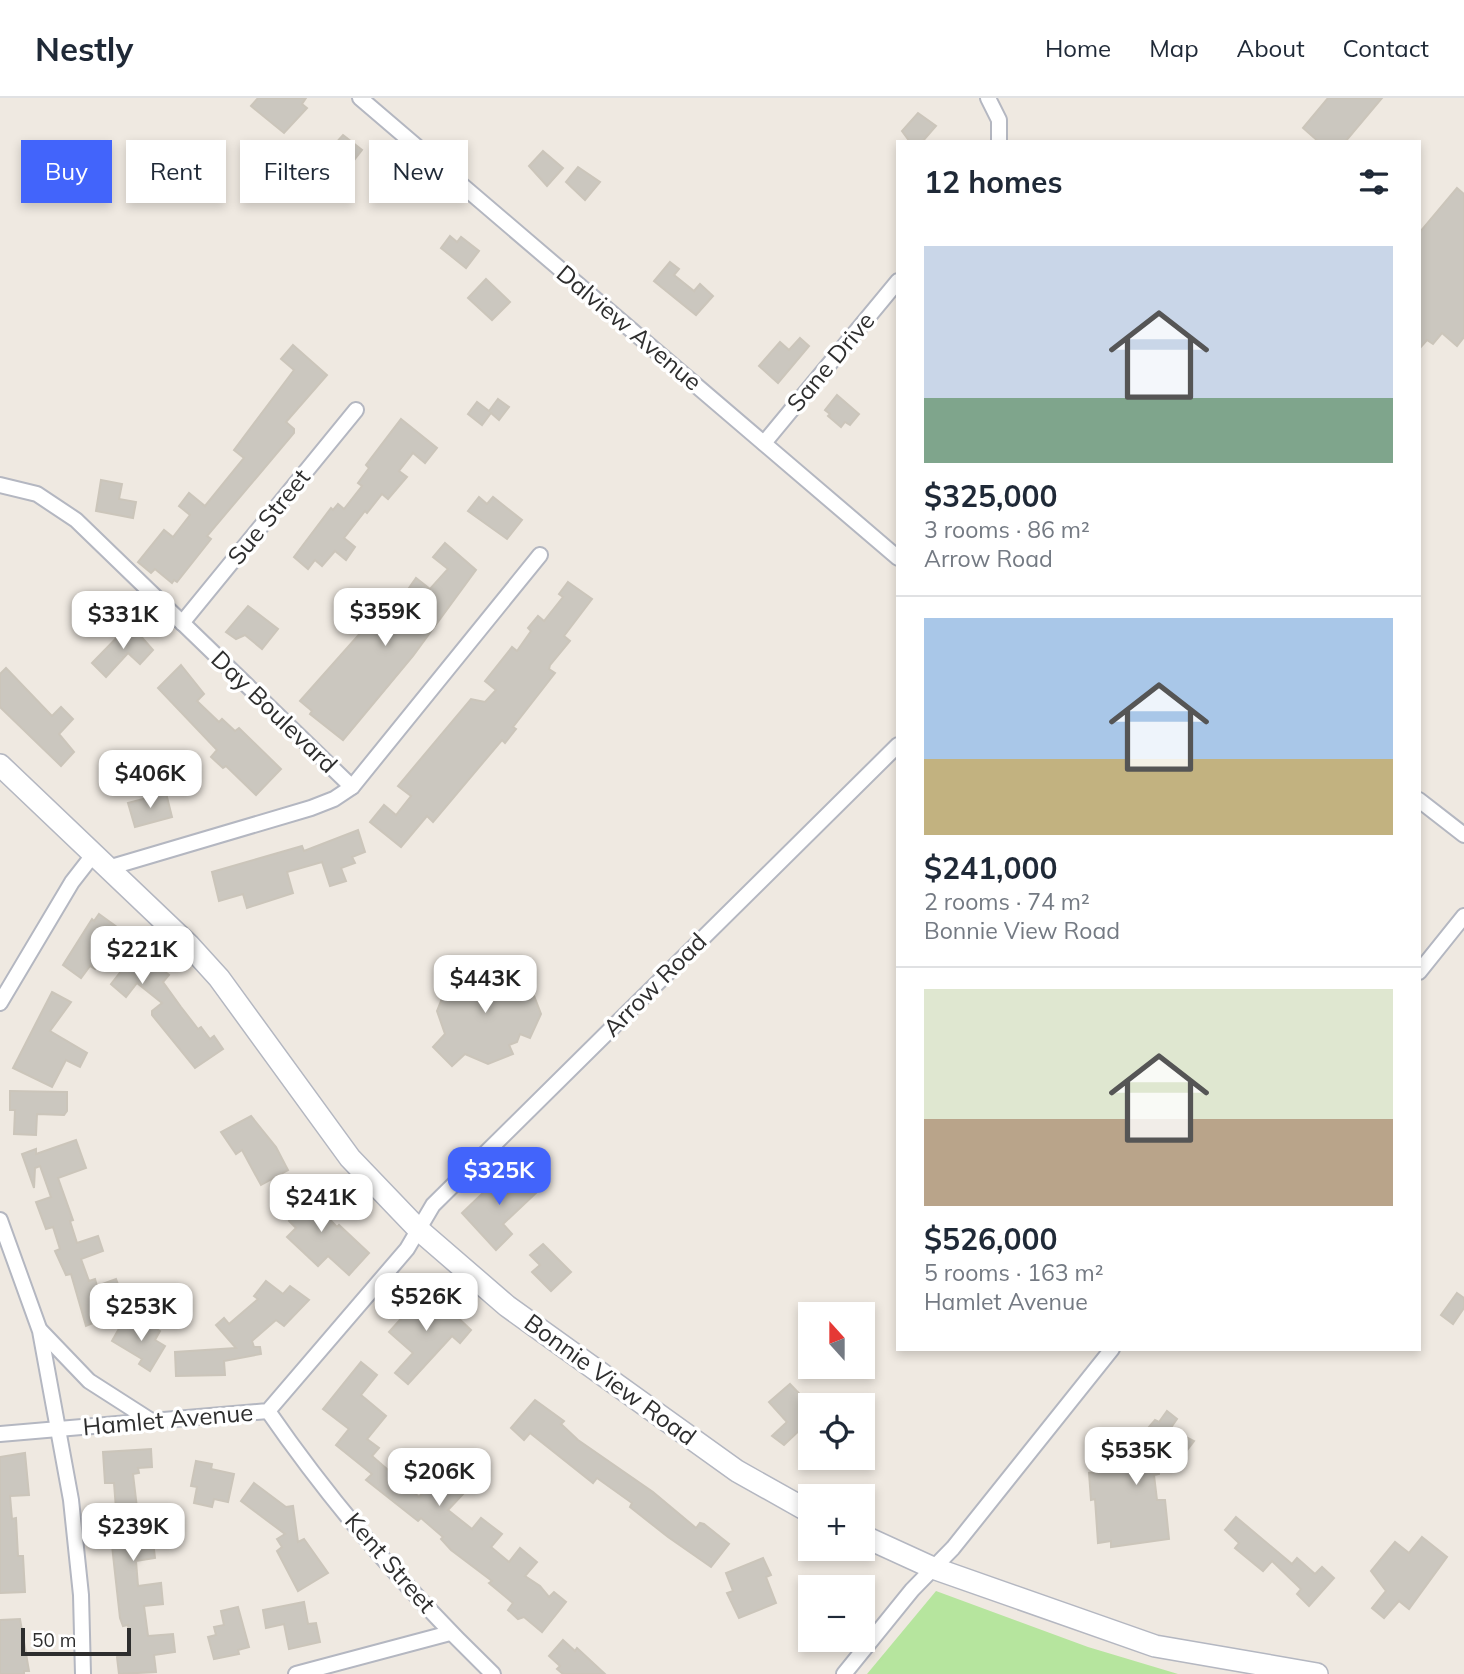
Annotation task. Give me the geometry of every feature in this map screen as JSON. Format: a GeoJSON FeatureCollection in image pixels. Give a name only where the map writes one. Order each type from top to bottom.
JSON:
{"type":"FeatureCollection","features":[{"type":"Feature","properties":{"kind":"street","name":"Dalview Avenue"},"geometry":{"type":"LineString","coordinates":[[360,98],[896,556]]}},
{"type":"Feature","properties":{"kind":"street"},"geometry":{"type":"LineString","coordinates":[[988,98],[999,120],[999,140]]}},
{"type":"Feature","properties":{"kind":"street","name":"Sane Drive"},"geometry":{"type":"LineString","coordinates":[[764,443],[896,283]]}},
{"type":"Feature","properties":{"kind":"street","name":"Sue Street"},"geometry":{"type":"LineString","coordinates":[[182,623],[356,410]]}},
{"type":"Feature","properties":{"kind":"street","name":"Day Boulevard"},"geometry":{"type":"LineString","coordinates":[[0,485],[37,494],[76,520],[352,787]]}},
{"type":"Feature","properties":{"kind":"street"},"geometry":{"type":"LineString","coordinates":[[0,1003],[72,882],[101,861],[311,808],[334,799],[352,787],[540,555]]}},
{"type":"Feature","properties":{"kind":"street","name":"Arrow Road"},"geometry":{"type":"LineString","coordinates":[[419,1230],[433,1205],[896,748]]}},
{"type":"Feature","properties":{"kind":"street","name":"Bonnie View Road"},"geometry":{"type":"LineString","coordinates":[[0,765],[219,978],[343,1149],[376,1188],[419,1230],[507,1306],[737,1471],[798,1505]]}},
{"type":"Feature","properties":{"kind":"street"},"geometry":{"type":"LineString","coordinates":[[1421,802],[1464,835]]}},
{"type":"Feature","properties":{"kind":"street"},"geometry":{"type":"LineString","coordinates":[[1421,970],[1464,916]]}},
{"type":"Feature","properties":{"kind":"street"},"geometry":{"type":"LineString","coordinates":[[0,1220],[40,1331],[58,1429],[77,1546],[83,1674]]}},
{"type":"Feature","properties":{"kind":"street","name":"Hamlet Avenue"},"geometry":{"type":"LineString","coordinates":[[0,1434],[268,1411],[345,1324],[419,1230]]}},
{"type":"Feature","properties":{"kind":"street"},"geometry":{"type":"LineString","coordinates":[[40,1331],[89,1381],[153,1422]]}},
{"type":"Feature","properties":{"kind":"street"},"geometry":{"type":"LineString","coordinates":[[844,1674],[953,1548],[1110,1351]]}},
{"type":"Feature","properties":{"kind":"street","name":"Kent Street"},"geometry":{"type":"LineString","coordinates":[[268,1411],[365,1535],[450,1633],[493,1674]]}},
{"type":"Feature","properties":{"kind":"street"},"geometry":{"type":"LineString","coordinates":[[875,1541],[933,1568],[1155,1646],[1317,1674]]}},
{"type":"Feature","properties":{"kind":"street"},"geometry":{"type":"LineString","coordinates":[[296,1674],[450,1633]]}},
{"type":"Feature","properties":{"kind":"green space"},"geometry":{"type":"Polygon","coordinates":[[[936,1591],[1088,1647],[1178,1674],[867,1674],[936,1591]]]}},
{"type":"Feature","properties":{"kind":"building"},"geometry":{"type":"Polygon","coordinates":[[[258,98],[306,98],[302,104],[307,108],[284,133],[251,106],[258,98]]]}},
{"type":"Feature","properties":{"kind":"building"},"geometry":{"type":"Polygon","coordinates":[[[1328,98],[1382,98],[1347,140],[1317,140],[1303,128],[1328,98]]]}},
{"type":"Feature","properties":{"kind":"building"},"geometry":{"type":"Polygon","coordinates":[[[918,113],[936,126],[924,140],[909,140],[902,131],[918,113]]]}},
{"type":"Feature","properties":{"kind":"building"},"geometry":{"type":"Polygon","coordinates":[[[355,144],[362,150],[355,159],[355,144]]]}},
{"type":"Feature","properties":{"kind":"building"},"geometry":{"type":"Polygon","coordinates":[[[543,151],[563,168],[547,186],[529,166],[543,151]]]}},
{"type":"Feature","properties":{"kind":"building"},"geometry":{"type":"Polygon","coordinates":[[[578,167],[600,182],[585,200],[566,182],[578,167]]]}},
{"type":"Feature","properties":{"kind":"building"},"geometry":{"type":"Polygon","coordinates":[[[1457,188],[1464,194],[1464,337],[1457,346],[1442,333],[1433,344],[1427,340],[1421,347],[1421,231],[1457,188]]]}},
{"type":"Feature","properties":{"kind":"building"},"geometry":{"type":"Polygon","coordinates":[[[450,236],[457,242],[461,237],[479,251],[466,268],[441,248],[450,236]]]}},
{"type":"Feature","properties":{"kind":"building"},"geometry":{"type":"Polygon","coordinates":[[[670,262],[679,269],[674,275],[694,291],[700,284],[713,296],[696,315],[654,281],[670,262]]]}},
{"type":"Feature","properties":{"kind":"building"},"geometry":{"type":"Polygon","coordinates":[[[486,279],[510,302],[492,320],[468,298],[486,279]]]}},
{"type":"Feature","properties":{"kind":"building"},"geometry":{"type":"Polygon","coordinates":[[[800,338],[809,346],[778,383],[759,366],[780,342],[789,350],[800,338]]]}},
{"type":"Feature","properties":{"kind":"building"},"geometry":{"type":"Polygon","coordinates":[[[293,345],[327,375],[286,422],[294,429],[294,433],[207,536],[211,539],[177,582],[174,580],[172,583],[155,569],[151,573],[138,562],[164,530],[173,537],[190,515],[179,506],[189,493],[205,506],[244,458],[234,450],[294,370],[281,359],[293,345]]]}},
{"type":"Feature","properties":{"kind":"building"},"geometry":{"type":"Polygon","coordinates":[[[837,395],[859,414],[850,425],[845,422],[841,427],[825,410],[837,395]]]}},
{"type":"Feature","properties":{"kind":"building"},"geometry":{"type":"Polygon","coordinates":[[[498,399],[509,407],[499,420],[491,413],[482,425],[468,414],[477,402],[489,411],[498,399]]]}},
{"type":"Feature","properties":{"kind":"building"},"geometry":{"type":"Polygon","coordinates":[[[401,419],[437,448],[425,463],[413,453],[399,471],[407,477],[388,499],[382,494],[367,513],[365,511],[344,538],[355,547],[346,560],[335,551],[322,566],[315,560],[308,569],[294,557],[331,508],[333,510],[338,504],[344,509],[362,486],[358,483],[369,468],[366,465],[401,419]]]}},
{"type":"Feature","properties":{"kind":"building"},"geometry":{"type":"Polygon","coordinates":[[[101,480],[122,484],[119,499],[136,502],[133,518],[96,511],[101,480]]]}},
{"type":"Feature","properties":{"kind":"building"},"geometry":{"type":"Polygon","coordinates":[[[479,497],[487,504],[493,497],[522,520],[507,539],[468,511],[479,497]]]}},
{"type":"Feature","properties":{"kind":"building"},"geometry":{"type":"Polygon","coordinates":[[[445,543],[476,570],[413,656],[343,740],[310,714],[312,711],[300,701],[396,593],[402,598],[416,578],[430,589],[448,569],[433,557],[445,543]]]}},
{"type":"Feature","properties":{"kind":"building"},"geometry":{"type":"Polygon","coordinates":[[[568,582],[592,599],[564,636],[570,641],[550,665],[549,669],[555,673],[513,727],[516,729],[505,743],[502,740],[433,822],[427,816],[401,847],[370,822],[384,805],[396,815],[411,796],[398,786],[471,699],[485,702],[496,690],[485,681],[512,647],[517,651],[531,631],[528,628],[538,616],[544,621],[563,597],[559,594],[568,582]]]}},
{"type":"Feature","properties":{"kind":"building"},"geometry":{"type":"Polygon","coordinates":[[[248,606],[278,629],[262,649],[245,635],[236,639],[226,632],[248,606]]]}},
{"type":"Feature","properties":{"kind":"building"},"geometry":{"type":"Polygon","coordinates":[[[130,624],[153,650],[140,664],[128,653],[106,677],[92,663],[130,624]]]}},
{"type":"Feature","properties":{"kind":"building"},"geometry":{"type":"Polygon","coordinates":[[[181,665],[204,694],[197,701],[219,722],[222,719],[235,731],[239,728],[281,769],[256,795],[226,766],[223,768],[211,757],[217,750],[158,688],[181,665]]]}},
{"type":"Feature","properties":{"kind":"building"},"geometry":{"type":"Polygon","coordinates":[[[6,668],[52,716],[61,707],[73,719],[59,734],[74,752],[61,766],[0,707],[0,674],[6,668]]]}},
{"type":"Feature","properties":{"kind":"building"},"geometry":{"type":"Polygon","coordinates":[[[166,793],[172,817],[135,827],[128,803],[166,793]]]}},
{"type":"Feature","properties":{"kind":"building"},"geometry":{"type":"Polygon","coordinates":[[[358,830],[365,852],[352,857],[355,863],[341,868],[346,881],[330,886],[322,862],[287,872],[293,893],[247,908],[243,894],[219,901],[212,872],[302,846],[304,851],[358,830]]]}},
{"type":"Feature","properties":{"kind":"building"},"geometry":{"type":"Polygon","coordinates":[[[99,914],[128,935],[125,940],[169,975],[163,982],[181,1007],[198,1029],[201,1027],[210,1039],[214,1036],[223,1049],[195,1068],[152,1015],[152,1011],[162,1003],[137,983],[126,997],[111,984],[129,961],[110,948],[95,969],[90,966],[81,978],[63,965],[92,919],[94,921],[99,914]]]}},
{"type":"Feature","properties":{"kind":"building"},"geometry":{"type":"Polygon","coordinates":[[[489,960],[515,970],[508,984],[522,991],[531,988],[541,1014],[530,1038],[520,1034],[517,1042],[509,1045],[513,1054],[488,1064],[465,1054],[452,1066],[433,1047],[445,1034],[437,1011],[447,986],[460,992],[463,986],[469,983],[464,969],[489,960]]]}},
{"type":"Feature","properties":{"kind":"building"},"geometry":{"type":"Polygon","coordinates":[[[52,992],[71,1002],[50,1031],[87,1053],[80,1067],[66,1060],[52,1087],[13,1068],[52,992]]]}},
{"type":"Feature","properties":{"kind":"building"},"geometry":{"type":"Polygon","coordinates":[[[10,1091],[67,1092],[67,1111],[64,1115],[37,1114],[36,1135],[14,1134],[15,1110],[10,1110],[10,1091]]]}},
{"type":"Feature","properties":{"kind":"building"},"geometry":{"type":"Polygon","coordinates":[[[251,1116],[276,1147],[288,1170],[261,1185],[242,1150],[236,1154],[221,1132],[251,1116]]]}},
{"type":"Feature","properties":{"kind":"building"},"geometry":{"type":"Polygon","coordinates":[[[76,1140],[86,1168],[58,1178],[73,1220],[70,1221],[77,1243],[98,1236],[103,1251],[81,1259],[89,1281],[95,1279],[97,1286],[116,1279],[122,1295],[105,1302],[110,1316],[86,1326],[71,1274],[66,1275],[55,1251],[60,1249],[53,1227],[46,1229],[36,1202],[51,1197],[40,1166],[35,1168],[34,1188],[22,1154],[36,1149],[36,1154],[76,1140]]]}},
{"type":"Feature","properties":{"kind":"building"},"geometry":{"type":"Polygon","coordinates":[[[511,1166],[536,1193],[503,1224],[512,1234],[496,1250],[462,1213],[511,1166]]]}},
{"type":"Feature","properties":{"kind":"building"},"geometry":{"type":"Polygon","coordinates":[[[298,1186],[337,1227],[339,1225],[369,1253],[349,1275],[328,1256],[318,1266],[287,1237],[296,1228],[289,1221],[294,1215],[282,1202],[298,1186]]]}},
{"type":"Feature","properties":{"kind":"building"},"geometry":{"type":"Polygon","coordinates":[[[543,1244],[571,1272],[551,1291],[532,1272],[540,1265],[530,1255],[543,1244]]]}},
{"type":"Feature","properties":{"kind":"building"},"geometry":{"type":"Polygon","coordinates":[[[266,1281],[283,1294],[290,1286],[309,1300],[284,1326],[276,1320],[252,1341],[254,1347],[260,1347],[261,1354],[224,1361],[225,1375],[176,1376],[175,1352],[236,1348],[216,1325],[224,1318],[229,1324],[258,1299],[254,1296],[266,1281]]]}},
{"type":"Feature","properties":{"kind":"building"},"geometry":{"type":"Polygon","coordinates":[[[428,1289],[471,1330],[460,1343],[452,1336],[408,1384],[395,1373],[413,1353],[389,1332],[428,1289]]]}},
{"type":"Feature","properties":{"kind":"building"},"geometry":{"type":"Polygon","coordinates":[[[1457,1293],[1464,1298],[1464,1308],[1453,1324],[1441,1315],[1457,1293]]]}},
{"type":"Feature","properties":{"kind":"building"},"geometry":{"type":"Polygon","coordinates":[[[145,1322],[160,1331],[155,1340],[165,1346],[150,1371],[139,1364],[142,1359],[112,1341],[121,1325],[127,1328],[129,1324],[140,1330],[145,1322]]]}},
{"type":"Feature","properties":{"kind":"building"},"geometry":{"type":"Polygon","coordinates":[[[361,1362],[377,1375],[361,1395],[386,1416],[367,1439],[379,1448],[372,1456],[419,1497],[440,1474],[463,1494],[448,1510],[472,1529],[481,1518],[502,1534],[491,1547],[509,1562],[520,1548],[537,1562],[525,1576],[540,1586],[549,1597],[554,1592],[566,1602],[542,1632],[524,1617],[518,1619],[508,1610],[513,1603],[489,1583],[492,1581],[451,1550],[441,1539],[443,1537],[421,1518],[418,1521],[366,1480],[372,1474],[336,1445],[349,1429],[323,1409],[361,1362]]]}},
{"type":"Feature","properties":{"kind":"building"},"geometry":{"type":"Polygon","coordinates":[[[790,1384],[799,1393],[798,1432],[784,1445],[772,1436],[787,1422],[769,1402],[790,1384]]]}},
{"type":"Feature","properties":{"kind":"building"},"geometry":{"type":"Polygon","coordinates":[[[535,1400],[564,1421],[561,1424],[578,1440],[653,1492],[696,1528],[700,1523],[704,1524],[729,1544],[711,1567],[668,1537],[630,1507],[632,1503],[597,1478],[593,1483],[530,1433],[524,1440],[511,1428],[535,1400]]]}},
{"type":"Feature","properties":{"kind":"building"},"geometry":{"type":"Polygon","coordinates":[[[1167,1411],[1177,1419],[1170,1429],[1194,1441],[1181,1458],[1158,1460],[1159,1474],[1154,1475],[1157,1500],[1165,1500],[1169,1539],[1111,1547],[1111,1541],[1098,1543],[1095,1499],[1091,1500],[1089,1473],[1109,1471],[1107,1457],[1114,1456],[1125,1443],[1131,1448],[1155,1420],[1159,1422],[1167,1411]]]}},
{"type":"Feature","properties":{"kind":"building"},"geometry":{"type":"Polygon","coordinates":[[[151,1449],[152,1467],[138,1468],[139,1473],[133,1474],[141,1542],[153,1541],[155,1558],[136,1561],[138,1586],[161,1583],[163,1604],[144,1606],[148,1636],[173,1634],[175,1652],[154,1655],[156,1672],[119,1674],[117,1657],[131,1655],[128,1625],[123,1626],[120,1618],[113,1555],[109,1512],[116,1509],[114,1483],[105,1483],[103,1452],[151,1449]]]}},
{"type":"Feature","properties":{"kind":"building"},"geometry":{"type":"Polygon","coordinates":[[[25,1453],[29,1495],[10,1496],[12,1519],[16,1518],[18,1556],[23,1556],[25,1592],[0,1593],[0,1457],[25,1453]]]}},
{"type":"Feature","properties":{"kind":"building"},"geometry":{"type":"Polygon","coordinates":[[[196,1461],[212,1464],[211,1469],[234,1474],[228,1502],[214,1499],[212,1507],[194,1503],[197,1487],[191,1486],[196,1461]]]}},
{"type":"Feature","properties":{"kind":"building"},"geometry":{"type":"Polygon","coordinates":[[[254,1483],[286,1507],[293,1506],[298,1542],[304,1539],[328,1573],[298,1591],[277,1551],[282,1547],[277,1539],[285,1534],[241,1501],[254,1483]]]}},
{"type":"Feature","properties":{"kind":"building"},"geometry":{"type":"Polygon","coordinates":[[[1236,1517],[1292,1564],[1297,1558],[1315,1574],[1322,1567],[1334,1578],[1309,1606],[1297,1594],[1301,1589],[1272,1561],[1263,1571],[1235,1548],[1239,1543],[1225,1530],[1236,1517]]]}},
{"type":"Feature","properties":{"kind":"building"},"geometry":{"type":"Polygon","coordinates":[[[1422,1537],[1447,1557],[1409,1609],[1399,1601],[1384,1618],[1372,1608],[1386,1591],[1371,1571],[1395,1542],[1409,1553],[1422,1537]]]}},
{"type":"Feature","properties":{"kind":"building"},"geometry":{"type":"Polygon","coordinates":[[[763,1558],[771,1575],[766,1577],[776,1603],[739,1618],[727,1593],[733,1591],[726,1573],[763,1558]]]}},
{"type":"Feature","properties":{"kind":"building"},"geometry":{"type":"Polygon","coordinates":[[[304,1602],[308,1624],[316,1623],[320,1642],[289,1649],[284,1624],[266,1628],[263,1610],[304,1602]]]}},
{"type":"Feature","properties":{"kind":"building"},"geometry":{"type":"Polygon","coordinates":[[[238,1607],[249,1647],[238,1650],[239,1654],[214,1659],[208,1637],[216,1635],[214,1627],[224,1625],[221,1611],[238,1607]]]}},
{"type":"Feature","properties":{"kind":"building"},"geometry":{"type":"Polygon","coordinates":[[[20,1619],[29,1671],[24,1671],[24,1674],[0,1674],[0,1620],[20,1619]]]}},
{"type":"Feature","properties":{"kind":"building"},"geometry":{"type":"Polygon","coordinates":[[[563,1640],[575,1651],[577,1648],[605,1674],[563,1674],[557,1669],[560,1666],[549,1656],[563,1640]]]}}]}
